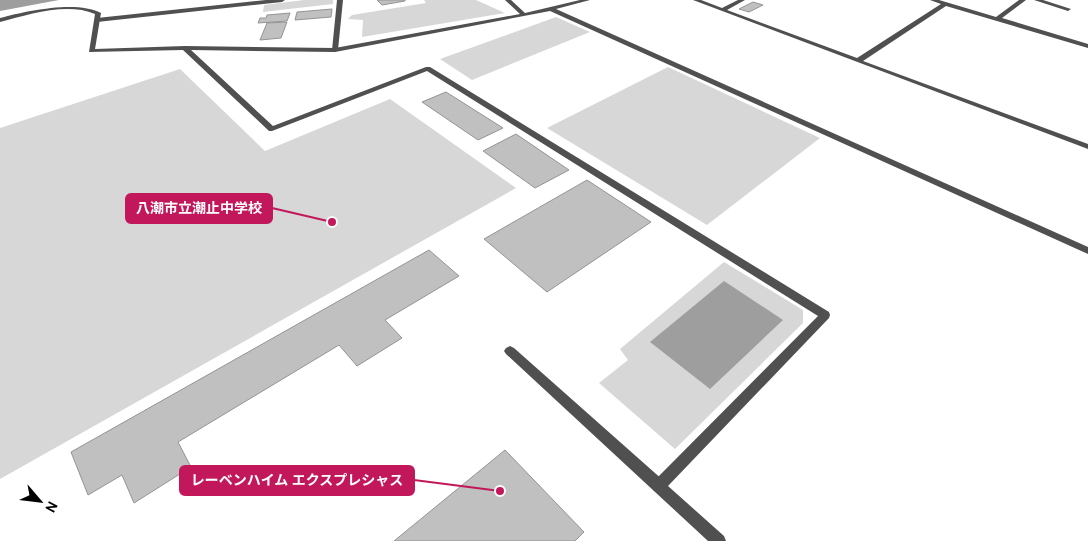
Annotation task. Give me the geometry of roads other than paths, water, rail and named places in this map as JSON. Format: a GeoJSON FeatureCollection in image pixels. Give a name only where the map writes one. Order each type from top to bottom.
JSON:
{"type":"FeatureCollection","features":[{"type":"Feature","properties":{"kind":"street"},"geometry":{"type":"LineString","coordinates":[[97,20],[282,0]]}},
{"type":"Feature","properties":{"kind":"street"},"geometry":{"type":"LineString","coordinates":[[335,50],[340,0]]}},
{"type":"Feature","properties":{"kind":"street"},"geometry":{"type":"LineString","coordinates":[[508,0],[524,15]]}},
{"type":"Feature","properties":{"kind":"street"},"geometry":{"type":"LineString","coordinates":[[0,20],[36,12],[88,8],[98,13],[91,51],[185,48],[335,50],[524,15],[588,0]]}},
{"type":"Feature","properties":{"kind":"street"},"geometry":{"type":"LineString","coordinates":[[696,0],[1088,147]]}},
{"type":"Feature","properties":{"kind":"street"},"geometry":{"type":"LineString","coordinates":[[722,10],[742,0]]}},
{"type":"Feature","properties":{"kind":"street"},"geometry":{"type":"LineString","coordinates":[[933,0],[1088,46]]}},
{"type":"Feature","properties":{"kind":"street"},"geometry":{"type":"LineString","coordinates":[[997,19],[1023,0]]}},
{"type":"Feature","properties":{"kind":"street"},"geometry":{"type":"LineString","coordinates":[[1037,0],[1068,9]]}},
{"type":"Feature","properties":{"kind":"street"},"geometry":{"type":"LineString","coordinates":[[858,61],[945,4]]}},
{"type":"Feature","properties":{"kind":"street"},"geometry":{"type":"LineString","coordinates":[[551,9],[1088,251]]}},
{"type":"Feature","properties":{"kind":"street"},"geometry":{"type":"LineString","coordinates":[[185,48],[272,129],[428,68],[825,315],[659,486]]}},
{"type":"Feature","properties":{"kind":"street"},"geometry":{"type":"LineString","coordinates":[[510,352],[719,541]]}},
{"type":"Feature","properties":{"kind":"place","name":"八潮市立潮止中学校"},"geometry":{"type":"Point","coordinates":[332,222]}},
{"type":"Feature","properties":{"kind":"place","name":"レーベンハイム エクスプレシャス"},"geometry":{"type":"Point","coordinates":[500,491]}}]}
